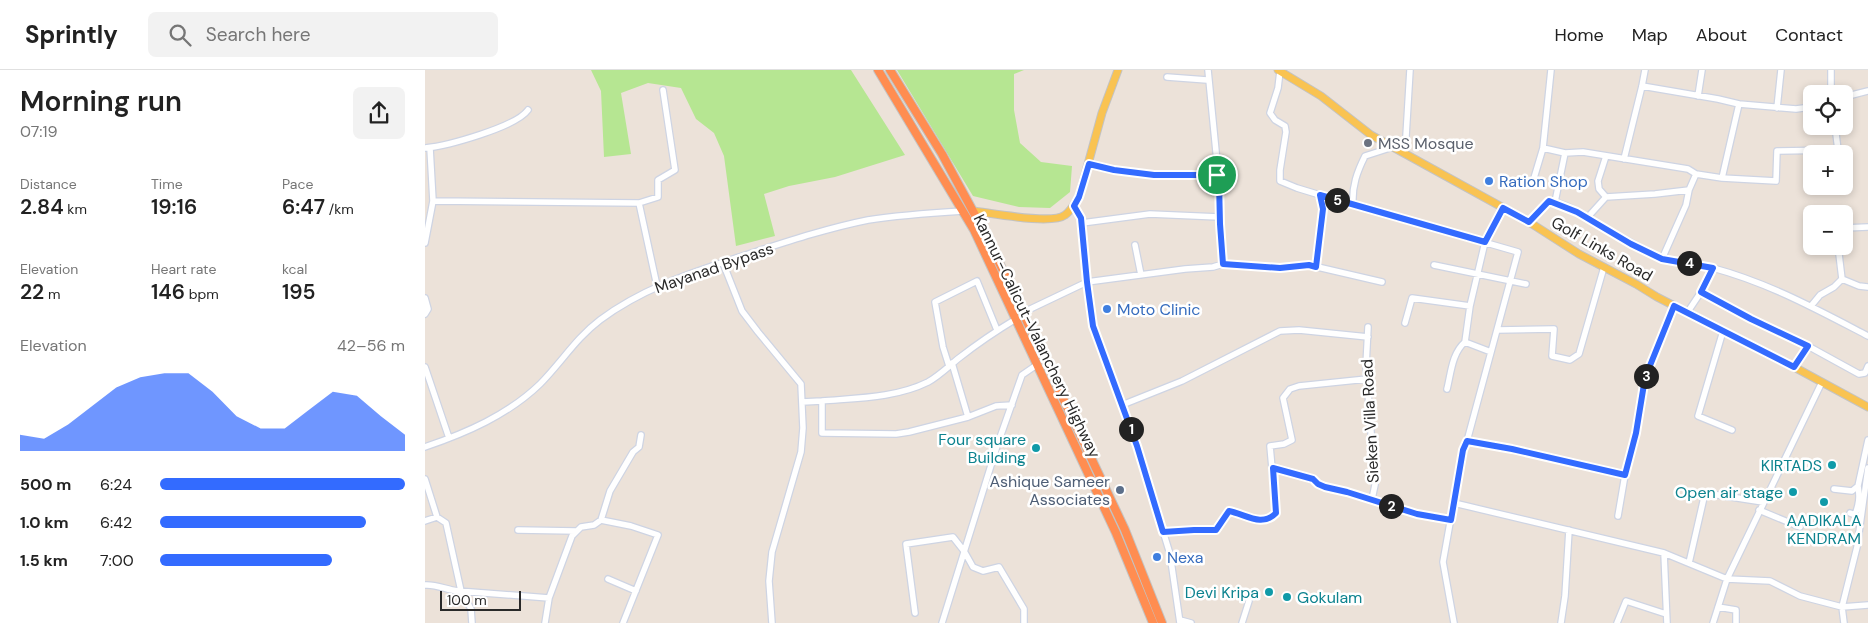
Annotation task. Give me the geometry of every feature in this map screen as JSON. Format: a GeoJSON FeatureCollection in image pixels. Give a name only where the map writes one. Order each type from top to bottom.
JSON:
{"type":"FeatureCollection","features":[{"type":"Feature","properties":{"kind":"highway","name":"Kannur-Calicut-Valanchery Highway"},"geometry":{"type":"LineString","coordinates":[[878,70],[974,230],[1116,533],[1153,623]]}},
{"type":"Feature","properties":{"kind":"highway","name":"Kannur-Calicut-Valanchery Highway"},"geometry":{"type":"LineString","coordinates":[[890,70],[942,154],[1024,312],[1125,530],[1162,623]]}},
{"type":"Feature","properties":{"kind":"main road"},"geometry":{"type":"LineString","coordinates":[[973,211],[1047,220],[1064,217],[1079,197],[1102,113],[1118,70]]}},
{"type":"Feature","properties":{"kind":"main road","name":"Golf Links Road"},"geometry":{"type":"LineString","coordinates":[[1279,71],[1291,73],[1371,134],[1529,222],[1579,254],[1674,306],[1868,407]]}},
{"type":"Feature","properties":{"kind":"street"},"geometry":{"type":"LineString","coordinates":[[1208,70],[1207,80],[1219,182],[1219,217],[1223,264]]}},
{"type":"Feature","properties":{"kind":"street"},"geometry":{"type":"LineString","coordinates":[[1405,153],[1410,70]]}},
{"type":"Feature","properties":{"kind":"street"},"geometry":{"type":"LineString","coordinates":[[1534,178],[1543,148],[1551,70]]}},
{"type":"Feature","properties":{"kind":"street"},"geometry":{"type":"LineString","coordinates":[[1624,159],[1645,70]]}},
{"type":"Feature","properties":{"kind":"street"},"geometry":{"type":"LineString","coordinates":[[1698,96],[1702,70]]}},
{"type":"Feature","properties":{"kind":"street"},"geometry":{"type":"LineString","coordinates":[[1777,108],[1781,70]]}},
{"type":"Feature","properties":{"kind":"street"},"geometry":{"type":"LineString","coordinates":[[1831,70],[1831,85]]}},
{"type":"Feature","properties":{"kind":"street"},"geometry":{"type":"LineString","coordinates":[[1279,71],[1278,88],[1270,113],[1275,120],[1285,126],[1286,132],[1280,181],[1320,195],[1518,252],[1463,450],[1443,562],[1454,623]]}},
{"type":"Feature","properties":{"kind":"street"},"geometry":{"type":"LineString","coordinates":[[1167,77],[1207,80]]}},
{"type":"Feature","properties":{"kind":"street"},"geometry":{"type":"LineString","coordinates":[[1642,86],[1739,104],[1777,108],[1803,108]]}},
{"type":"Feature","properties":{"kind":"street"},"geometry":{"type":"LineString","coordinates":[[433,201],[639,203],[657,197],[657,180],[675,170],[663,90]]}},
{"type":"Feature","properties":{"kind":"street"},"geometry":{"type":"LineString","coordinates":[[1853,95],[1868,91]]}},
{"type":"Feature","properties":{"kind":"street"},"geometry":{"type":"LineString","coordinates":[[1722,178],[1739,104]]}},
{"type":"Feature","properties":{"kind":"street"},"geometry":{"type":"LineString","coordinates":[[425,243],[433,201],[428,148],[468,138],[521,118],[529,110]]}},
{"type":"Feature","properties":{"kind":"street"},"geometry":{"type":"LineString","coordinates":[[1543,148],[1565,152],[1583,152],[1688,168],[1695,174],[1722,178],[1776,182],[1777,151],[1838,150],[1836,135]]}},
{"type":"Feature","properties":{"kind":"street"},"geometry":{"type":"LineString","coordinates":[[1353,204],[1352,193],[1356,174],[1365,156],[1393,147]]}},
{"type":"Feature","properties":{"kind":"street"},"geometry":{"type":"LineString","coordinates":[[1555,202],[1565,152]]}},
{"type":"Feature","properties":{"kind":"street"},"geometry":{"type":"LineString","coordinates":[[1606,156],[1598,182],[1599,189],[1606,197]]}},
{"type":"Feature","properties":{"kind":"street"},"geometry":{"type":"LineString","coordinates":[[1089,164],[1114,170],[1154,175],[1217,175]]}},
{"type":"Feature","properties":{"kind":"street"},"geometry":{"type":"LineString","coordinates":[[1662,259],[1685,205],[1695,174]]}},
{"type":"Feature","properties":{"kind":"street"},"geometry":{"type":"LineString","coordinates":[[1587,218],[1606,197],[1689,190]]}},
{"type":"Feature","properties":{"kind":"street"},"geometry":{"type":"LineString","coordinates":[[1316,267],[1323,209],[1320,195]]}},
{"type":"Feature","properties":{"kind":"street"},"geometry":{"type":"LineString","coordinates":[[1529,222],[1549,201],[1555,202],[1662,259],[1713,268],[1755,281],[1811,306],[1868,336]]}},
{"type":"Feature","properties":{"kind":"street"},"geometry":{"type":"LineString","coordinates":[[639,203],[657,286]]}},
{"type":"Feature","properties":{"kind":"street"},"geometry":{"type":"LineString","coordinates":[[1074,206],[1082,223],[1093,326],[1137,446],[1170,554],[1180,622],[1191,623]]}},
{"type":"Feature","properties":{"kind":"street"},"geometry":{"type":"LineString","coordinates":[[1447,389],[1455,355],[1465,342],[1477,274],[1485,242],[1503,208]]}},
{"type":"Feature","properties":{"kind":"street","name":"Mayanad Bypass"},"geometry":{"type":"LineString","coordinates":[[425,447],[481,426],[511,407],[539,385],[583,334],[600,320],[657,286],[723,262],[867,220],[907,214],[963,211]]}},
{"type":"Feature","properties":{"kind":"street"},"geometry":{"type":"LineString","coordinates":[[1082,223],[1149,214],[1219,217]]}},
{"type":"Feature","properties":{"kind":"street"},"geometry":{"type":"LineString","coordinates":[[1853,228],[1868,227]]}},
{"type":"Feature","properties":{"kind":"street"},"geometry":{"type":"LineString","coordinates":[[1135,245],[1141,275]]}},
{"type":"Feature","properties":{"kind":"street"},"geometry":{"type":"LineString","coordinates":[[1839,255],[1842,280]]}},
{"type":"Feature","properties":{"kind":"street"},"geometry":{"type":"LineString","coordinates":[[723,262],[742,311],[757,332],[801,384],[803,428],[801,452],[772,552],[769,581],[772,623]]}},
{"type":"Feature","properties":{"kind":"street"},"geometry":{"type":"LineString","coordinates":[[1024,312],[1087,282],[1213,267],[1223,264],[1280,268],[1309,265],[1382,282]]}},
{"type":"Feature","properties":{"kind":"street"},"geometry":{"type":"LineString","coordinates":[[1434,265],[1526,284]]}},
{"type":"Feature","properties":{"kind":"street"},"geometry":{"type":"LineString","coordinates":[[1497,330],[1554,329],[1552,356],[1571,360],[1579,354],[1604,267]]}},
{"type":"Feature","properties":{"kind":"street"},"geometry":{"type":"LineString","coordinates":[[1687,312],[1701,292],[1713,268]]}},
{"type":"Feature","properties":{"kind":"street"},"geometry":{"type":"LineString","coordinates":[[1842,280],[1868,287]]}},
{"type":"Feature","properties":{"kind":"street"},"geometry":{"type":"LineString","coordinates":[[1811,306],[1820,295],[1842,280]]}},
{"type":"Feature","properties":{"kind":"street"},"geometry":{"type":"LineString","coordinates":[[968,416],[943,347],[935,302],[977,281],[997,330]]}},
{"type":"Feature","properties":{"kind":"street"},"geometry":{"type":"LineString","coordinates":[[1701,292],[1859,374],[1865,373],[1868,366]]}},
{"type":"Feature","properties":{"kind":"street"},"geometry":{"type":"LineString","coordinates":[[425,298],[428,309],[425,314]]}},
{"type":"Feature","properties":{"kind":"street"},"geometry":{"type":"LineString","coordinates":[[1405,323],[1413,298],[1471,306]]}},
{"type":"Feature","properties":{"kind":"street"},"geometry":{"type":"LineString","coordinates":[[1618,516],[1625,475],[1636,433],[1645,378],[1674,306]]}},
{"type":"Feature","properties":{"kind":"street"},"geometry":{"type":"LineString","coordinates":[[801,402],[876,396],[928,382],[997,330],[1016,319]]}},
{"type":"Feature","properties":{"kind":"street","name":"Sieken Villa Road"},"geometry":{"type":"LineString","coordinates":[[1273,468],[1313,479],[1325,487],[1372,499],[1375,485],[1366,362],[1368,327]]}},
{"type":"Feature","properties":{"kind":"street"},"geometry":{"type":"LineString","coordinates":[[1122,405],[1182,381],[1280,331],[1299,330],[1368,337]]}},
{"type":"Feature","properties":{"kind":"street"},"geometry":{"type":"LineString","coordinates":[[1723,331],[1698,416],[1732,430]]}},
{"type":"Feature","properties":{"kind":"street"},"geometry":{"type":"LineString","coordinates":[[1465,342],[1491,352]]}},
{"type":"Feature","properties":{"kind":"street"},"geometry":{"type":"LineString","coordinates":[[1794,367],[1808,346]]}},
{"type":"Feature","properties":{"kind":"street"},"geometry":{"type":"LineString","coordinates":[[942,623],[992,460],[1022,375],[1038,364]]}},
{"type":"Feature","properties":{"kind":"street"},"geometry":{"type":"LineString","coordinates":[[425,367],[449,438]]}},
{"type":"Feature","properties":{"kind":"street"},"geometry":{"type":"LineString","coordinates":[[1163,532],[1216,530],[1229,511],[1259,520],[1267,520],[1273,517],[1276,513],[1270,446],[1284,444],[1292,440],[1283,398],[1290,389],[1299,386],[1367,379]]}},
{"type":"Feature","properties":{"kind":"street"},"geometry":{"type":"LineString","coordinates":[[1713,623],[1727,578],[1821,382]]}},
{"type":"Feature","properties":{"kind":"street"},"geometry":{"type":"LineString","coordinates":[[822,401],[822,433],[896,434],[968,416],[996,406],[1012,405]]}},
{"type":"Feature","properties":{"kind":"street"},"geometry":{"type":"LineString","coordinates":[[545,623],[549,598],[568,544],[575,532],[581,527],[594,525],[601,520],[610,491],[633,452],[639,447],[641,435]]}},
{"type":"Feature","properties":{"kind":"street"},"geometry":{"type":"LineString","coordinates":[[1850,513],[1855,515],[1860,497],[1858,486],[1868,440]]}},
{"type":"Feature","properties":{"kind":"street"},"geometry":{"type":"LineString","coordinates":[[1467,441],[1512,449],[1625,475]]}},
{"type":"Feature","properties":{"kind":"street"},"geometry":{"type":"LineString","coordinates":[[1844,623],[1842,607],[1865,510],[1868,468]]}},
{"type":"Feature","properties":{"kind":"street"},"geometry":{"type":"LineString","coordinates":[[425,479],[437,517],[446,523],[461,592],[471,609],[472,623]]}},
{"type":"Feature","properties":{"kind":"street"},"geometry":{"type":"LineString","coordinates":[[1834,489],[1852,491],[1858,486]]}},
{"type":"Feature","properties":{"kind":"street"},"geometry":{"type":"LineString","coordinates":[[1689,563],[1705,493],[1763,502]]}},
{"type":"Feature","properties":{"kind":"street"},"geometry":{"type":"LineString","coordinates":[[1372,499],[1417,514],[1451,520]]}},
{"type":"Feature","properties":{"kind":"street"},"geometry":{"type":"LineString","coordinates":[[1454,503],[1664,553],[1727,578],[1770,581],[1800,596],[1842,607],[1868,605]]}},
{"type":"Feature","properties":{"kind":"street"},"geometry":{"type":"LineString","coordinates":[[1759,510],[1800,527]]}},
{"type":"Feature","properties":{"kind":"street"},"geometry":{"type":"LineString","coordinates":[[425,522],[437,517]]}},
{"type":"Feature","properties":{"kind":"street"},"geometry":{"type":"LineString","coordinates":[[601,520],[631,526],[658,535],[623,623]]}},
{"type":"Feature","properties":{"kind":"street"},"geometry":{"type":"LineString","coordinates":[[518,530],[575,532]]}},
{"type":"Feature","properties":{"kind":"street"},"geometry":{"type":"LineString","coordinates":[[1561,623],[1566,587],[1569,530]]}},
{"type":"Feature","properties":{"kind":"street"},"geometry":{"type":"LineString","coordinates":[[915,613],[906,544],[953,537],[973,567],[983,570],[999,567],[1024,609],[1024,623]]}},
{"type":"Feature","properties":{"kind":"street"},"geometry":{"type":"LineString","coordinates":[[1664,553],[1667,623]]}},
{"type":"Feature","properties":{"kind":"street"},"geometry":{"type":"LineString","coordinates":[[608,579],[636,591]]}},
{"type":"Feature","properties":{"kind":"street"},"geometry":{"type":"LineString","coordinates":[[425,585],[432,584],[444,589],[461,592],[549,598]]}},
{"type":"Feature","properties":{"kind":"street"},"geometry":{"type":"LineString","coordinates":[[1242,623],[1249,601]]}},
{"type":"Feature","properties":{"kind":"street"},"geometry":{"type":"LineString","coordinates":[[1617,623],[1626,601],[1666,614]]}},
{"type":"Feature","properties":{"kind":"street"},"geometry":{"type":"LineString","coordinates":[[1718,608],[1736,610],[1736,623]]}},
{"type":"Feature","properties":{"kind":"green space"},"geometry":{"type":"Polygon","coordinates":[[[591,70],[851,70],[905,155],[835,177],[789,186],[764,194],[775,236],[736,246],[724,156],[714,133],[696,119],[681,88],[648,83],[621,93],[631,154],[604,157],[601,91],[591,70]]]}},
{"type":"Feature","properties":{"kind":"green space"},"geometry":{"type":"Polygon","coordinates":[[[897,70],[1024,70],[1014,74],[1014,110],[1020,143],[1041,162],[1072,166],[1070,192],[1050,208],[1019,207],[973,196],[897,70]]]}},
{"type":"Feature","properties":{"kind":"place","name":"MSS Mosque"},"geometry":{"type":"Point","coordinates":[1368,143]}},
{"type":"Feature","properties":{"kind":"place","name":"Ration Shop"},"geometry":{"type":"Point","coordinates":[1489,181]}},
{"type":"Feature","properties":{"kind":"place","name":"Moto Clinic"},"geometry":{"type":"Point","coordinates":[1107,309]}},
{"type":"Feature","properties":{"kind":"place","name":"Four square Building"},"geometry":{"type":"Point","coordinates":[1036,448]}},
{"type":"Feature","properties":{"kind":"place","name":"KIRTADS"},"geometry":{"type":"Point","coordinates":[1832,465]}},
{"type":"Feature","properties":{"kind":"place","name":"Ashique Sameer Associates"},"geometry":{"type":"Point","coordinates":[1120,490]}},
{"type":"Feature","properties":{"kind":"place","name":"Open air stage"},"geometry":{"type":"Point","coordinates":[1793,492]}},
{"type":"Feature","properties":{"kind":"place","name":"AADIKALA KENDRAM"},"geometry":{"type":"Point","coordinates":[1824,502]}},
{"type":"Feature","properties":{"kind":"place","name":"Nexa"},"geometry":{"type":"Point","coordinates":[1157,557]}},
{"type":"Feature","properties":{"kind":"place","name":"Devi Kripa"},"geometry":{"type":"Point","coordinates":[1269,592]}},
{"type":"Feature","properties":{"kind":"place","name":"Gokulam"},"geometry":{"type":"Point","coordinates":[1287,597]}},
{"type":"Feature","properties":{"kind":"route"},"geometry":{"type":"LineString","coordinates":[[1089,164],[1114,170],[1154,175],[1217,175],[1219,182],[1223,264],[1280,268],[1309,265],[1316,267],[1323,209],[1320,195],[1485,242],[1503,208],[1529,222],[1549,201],[1577,212],[1631,244],[1662,259],[1713,268],[1701,292],[1751,319],[1808,346],[1794,367],[1674,306],[1645,378],[1639,404],[1636,433],[1625,475],[1512,449],[1467,441],[1463,450],[1451,520],[1417,514],[1372,499],[1325,487],[1313,479],[1273,468],[1276,513],[1273,517],[1267,520],[1251,519],[1229,511],[1225,514],[1216,530],[1163,532],[1137,446],[1093,326],[1081,218],[1074,206],[1079,197],[1089,164]]}}]}
